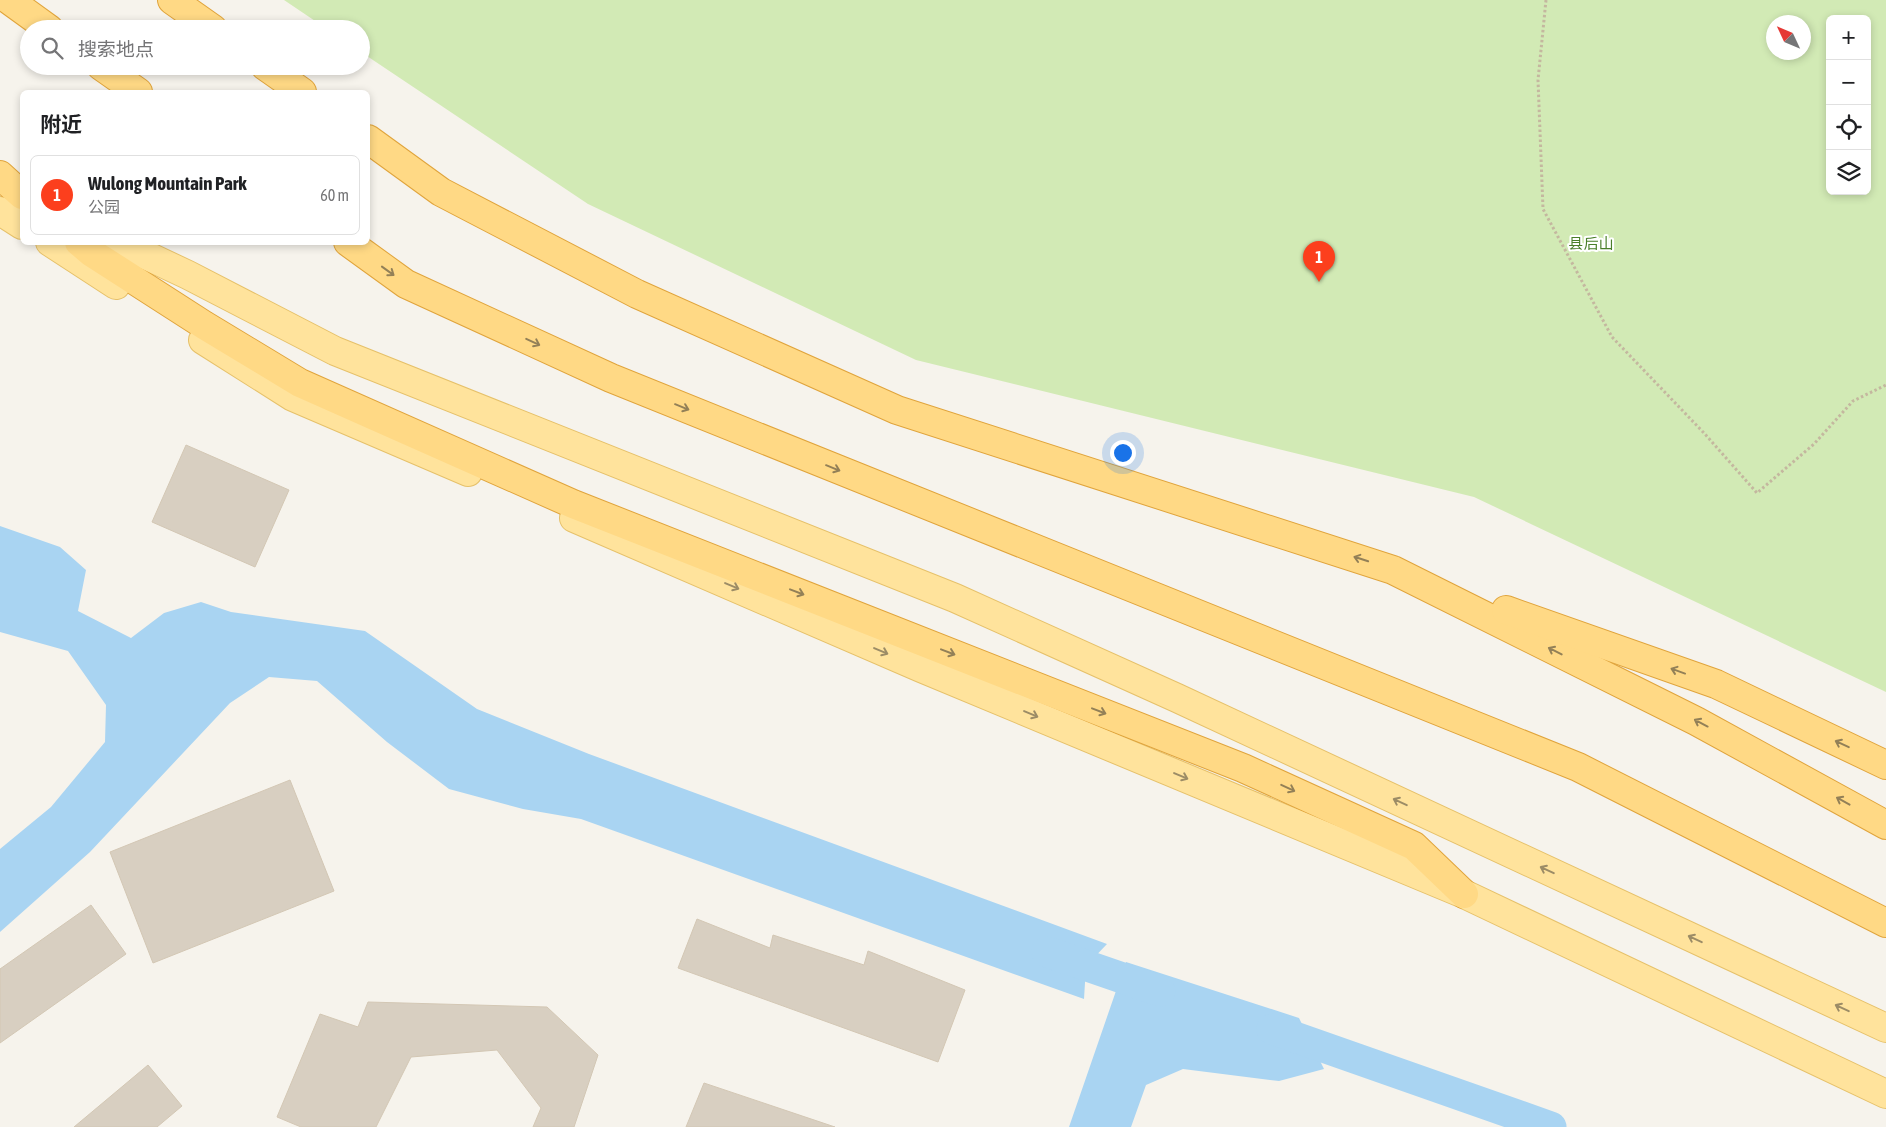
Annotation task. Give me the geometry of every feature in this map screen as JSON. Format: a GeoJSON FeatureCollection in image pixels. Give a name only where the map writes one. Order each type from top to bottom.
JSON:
{"type":"FeatureCollection","features":[{"type":"Feature","properties":{"kind":"highway"},"geometry":{"type":"LineString","coordinates":[[9,0],[37,20]]}},
{"type":"Feature","properties":{"kind":"highway"},"geometry":{"type":"LineString","coordinates":[[172,0],[200,20]]}},
{"type":"Feature","properties":{"kind":"highway"},"geometry":{"type":"LineString","coordinates":[[114,75],[135,90]]}},
{"type":"Feature","properties":{"kind":"highway"},"geometry":{"type":"LineString","coordinates":[[278,75],[299,90]]}},
{"type":"Feature","properties":{"kind":"highway"},"geometry":{"type":"LineString","coordinates":[[370,140],[441,192],[637,294],[897,410],[1393,570],[1716,684],[1886,765]]}},
{"type":"Feature","properties":{"kind":"highway"},"geometry":{"type":"LineString","coordinates":[[0,175],[20,195]]}},
{"type":"Feature","properties":{"kind":"highway"},"geometry":{"type":"LineString","coordinates":[[83,245],[204,326],[300,383],[573,504],[1243,768],[1414,846],[1464,894]]}},
{"type":"Feature","properties":{"kind":"highway"},"geometry":{"type":"LineString","coordinates":[[352,245],[406,284],[611,378],[1578,767],[1886,923]]}},
{"type":"Feature","properties":{"kind":"highway"},"geometry":{"type":"LineString","coordinates":[[1393,570],[1696,721],[1886,825]]}},
{"type":"Feature","properties":{"kind":"main road"},"geometry":{"type":"LineString","coordinates":[[0,188],[20,196]]}},
{"type":"Feature","properties":{"kind":"main road"},"geometry":{"type":"LineString","coordinates":[[0,211],[20,224]]}},
{"type":"Feature","properties":{"kind":"main road"},"geometry":{"type":"LineString","coordinates":[[55,245],[293,397],[921,668],[1464,894],[1886,1094]]}},
{"type":"Feature","properties":{"kind":"main road"},"geometry":{"type":"LineString","coordinates":[[124,245],[188,275],[335,351],[955,598],[1177,698],[1886,1028]]}},
{"type":"Feature","properties":{"kind":"path"},"geometry":{"type":"LineString","coordinates":[[1546,0],[1538,80],[1543,208],[1612,338],[1704,433],[1757,493],[1814,444],[1853,401],[1886,385]]}},
{"type":"Feature","properties":{"kind":"green space","name":"县后山"},"geometry":{"type":"Polygon","coordinates":[[[284,0],[1886,0],[1886,692],[1474,497],[916,360],[588,204],[370,58],[370,20],[314,20],[284,0]]]}},
{"type":"Feature","properties":{"kind":"water"},"geometry":{"type":"Polygon","coordinates":[[[0,526],[60,547],[86,570],[78,611],[131,638],[164,613],[201,602],[231,612],[365,631],[477,709],[589,754],[1107,944],[1086,966],[1084,999],[581,819],[523,809],[449,789],[387,742],[317,681],[269,677],[230,703],[90,852],[0,932],[0,849],[51,807],[105,742],[106,705],[68,651],[0,632],[0,526]]]}},
{"type":"Feature","properties":{"kind":"water"},"geometry":{"type":"Polygon","coordinates":[[[1126,962],[1299,1018],[1324,1069],[1279,1081],[1183,1069],[1146,1085],[1131,1127],[1069,1127],[1126,962]]]}},
{"type":"Feature","properties":{"kind":"building"},"geometry":{"type":"Polygon","coordinates":[[[186,445],[289,490],[255,567],[152,522],[186,445]]]}},
{"type":"Feature","properties":{"kind":"building"},"geometry":{"type":"Polygon","coordinates":[[[290,780],[334,891],[153,963],[110,852],[290,780]]]}},
{"type":"Feature","properties":{"kind":"building"},"geometry":{"type":"Polygon","coordinates":[[[91,905],[126,954],[0,1043],[0,969],[91,905]]]}},
{"type":"Feature","properties":{"kind":"building"},"geometry":{"type":"Polygon","coordinates":[[[697,919],[770,948],[773,935],[864,965],[868,951],[965,990],[938,1062],[678,968],[697,919]]]}},
{"type":"Feature","properties":{"kind":"building"},"geometry":{"type":"Polygon","coordinates":[[[368,1002],[547,1007],[598,1055],[574,1127],[533,1127],[541,1108],[497,1050],[411,1057],[376,1127],[301,1127],[277,1117],[320,1014],[358,1027],[368,1002]]]}},
{"type":"Feature","properties":{"kind":"building"},"geometry":{"type":"Polygon","coordinates":[[[148,1065],[182,1106],[157,1127],[74,1127],[148,1065]]]}},
{"type":"Feature","properties":{"kind":"building"},"geometry":{"type":"Polygon","coordinates":[[[704,1083],[835,1127],[686,1127],[704,1083]]]}},
{"type":"Feature","properties":{"kind":"waterway"},"geometry":{"type":"LineString","coordinates":[[1047,952],[1160,991]]}},
{"type":"Feature","properties":{"kind":"waterway"},"geometry":{"type":"LineString","coordinates":[[1272,1029],[1551,1127]]}},
{"type":"Feature","properties":{"kind":"place","name":"Wulong Mountain Park"},"geometry":{"type":"Point","coordinates":[1319,282]}}]}
